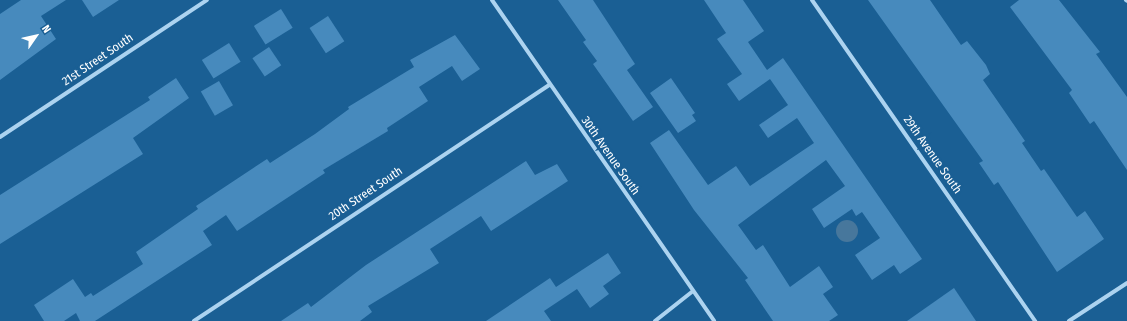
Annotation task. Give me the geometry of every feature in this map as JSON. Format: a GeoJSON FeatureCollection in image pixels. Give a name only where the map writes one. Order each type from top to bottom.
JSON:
{"type":"FeatureCollection","features":[{"type":"Feature","properties":{"kind":"street","name":"21st Street South"},"geometry":{"type":"LineString","coordinates":[[0,137],[207,0]]}},
{"type":"Feature","properties":{"kind":"street","name":"30th Avenue South"},"geometry":{"type":"LineString","coordinates":[[492,0],[549,85],[714,321]]}},
{"type":"Feature","properties":{"kind":"street","name":"29th Avenue South"},"geometry":{"type":"LineString","coordinates":[[812,0],[1035,321]]}},
{"type":"Feature","properties":{"kind":"street","name":"20th Street South"},"geometry":{"type":"LineString","coordinates":[[194,321],[549,85]]}},
{"type":"Feature","properties":{"kind":"street"},"geometry":{"type":"LineString","coordinates":[[1069,321],[1127,283]]}},
{"type":"Feature","properties":{"kind":"street"},"geometry":{"type":"LineString","coordinates":[[655,321],[693,291]]}},
{"type":"Feature","properties":{"kind":"water"},"geometry":{"type":"Polygon","coordinates":[[[847,220],[855,223],[858,231],[855,239],[847,242],[839,239],[836,231],[839,223],[847,220]]]}},
{"type":"Feature","properties":{"kind":"building"},"geometry":{"type":"Polygon","coordinates":[[[21,0],[66,0],[41,16],[56,39],[0,80],[0,14],[21,0]]]}},
{"type":"Feature","properties":{"kind":"building"},"geometry":{"type":"Polygon","coordinates":[[[82,0],[119,0],[93,17],[82,0]]]}},
{"type":"Feature","properties":{"kind":"building"},"geometry":{"type":"Polygon","coordinates":[[[558,0],[593,0],[635,64],[627,70],[653,107],[633,121],[593,64],[597,61],[583,42],[586,40],[558,0]]]}},
{"type":"Feature","properties":{"kind":"building"},"geometry":{"type":"Polygon","coordinates":[[[704,0],[743,0],[764,31],[748,42],[767,70],[783,58],[922,259],[900,274],[894,265],[872,280],[855,255],[880,238],[862,212],[856,216],[852,209],[824,228],[812,209],[845,186],[826,160],[738,225],[756,250],[763,245],[790,287],[819,266],[833,287],[823,294],[838,315],[829,321],[773,321],[745,280],[748,278],[694,210],[650,143],[669,130],[708,185],[736,166],[750,186],[814,143],[797,118],[768,138],[759,125],[788,105],[770,79],[739,101],[727,84],[742,74],[717,39],[726,33],[704,0]]]}},
{"type":"Feature","properties":{"kind":"building"},"geometry":{"type":"Polygon","coordinates":[[[868,0],[930,0],[961,45],[967,41],[986,65],[990,74],[983,80],[1025,141],[1022,143],[1041,171],[1044,169],[1077,217],[1085,211],[1104,239],[1057,272],[998,182],[994,185],[979,163],[983,161],[868,0]]]}},
{"type":"Feature","properties":{"kind":"building"},"geometry":{"type":"Polygon","coordinates":[[[1019,0],[1059,0],[1100,52],[1096,54],[1127,97],[1127,170],[1094,121],[1090,124],[1069,93],[1072,90],[1010,7],[1019,0]]]}},
{"type":"Feature","properties":{"kind":"building"},"geometry":{"type":"Polygon","coordinates":[[[281,9],[293,28],[266,45],[254,26],[281,9]]]}},
{"type":"Feature","properties":{"kind":"building"},"geometry":{"type":"Polygon","coordinates":[[[328,16],[344,41],[326,53],[310,28],[328,16]]]}},
{"type":"Feature","properties":{"kind":"building"},"geometry":{"type":"Polygon","coordinates":[[[455,35],[480,69],[462,81],[452,66],[419,87],[428,101],[387,128],[388,131],[323,170],[325,173],[237,231],[226,215],[203,231],[212,245],[95,321],[80,321],[76,313],[64,321],[44,321],[34,305],[73,279],[85,297],[91,293],[93,296],[143,264],[136,252],[198,209],[196,206],[267,159],[270,163],[315,134],[349,109],[348,107],[414,67],[410,60],[455,35]]]}},
{"type":"Feature","properties":{"kind":"building"},"geometry":{"type":"Polygon","coordinates":[[[229,43],[241,62],[214,79],[202,60],[229,43]]]}},
{"type":"Feature","properties":{"kind":"building"},"geometry":{"type":"Polygon","coordinates":[[[269,47],[281,65],[265,76],[252,58],[269,47]]]}},
{"type":"Feature","properties":{"kind":"building"},"geometry":{"type":"Polygon","coordinates":[[[176,78],[189,98],[133,138],[143,154],[0,244],[0,195],[150,100],[148,97],[176,78]]]}},
{"type":"Feature","properties":{"kind":"building"},"geometry":{"type":"Polygon","coordinates":[[[671,78],[695,113],[692,115],[696,121],[678,133],[650,93],[671,78]]]}},
{"type":"Feature","properties":{"kind":"building"},"geometry":{"type":"Polygon","coordinates":[[[219,81],[233,105],[215,116],[201,92],[219,81]]]}},
{"type":"Feature","properties":{"kind":"building"},"geometry":{"type":"Polygon","coordinates":[[[526,161],[535,175],[557,164],[568,181],[491,231],[481,216],[430,249],[439,263],[368,306],[372,312],[360,321],[281,321],[308,303],[311,307],[366,265],[526,161]]]}},
{"type":"Feature","properties":{"kind":"building"},"geometry":{"type":"Polygon","coordinates":[[[608,253],[621,273],[603,286],[609,294],[590,308],[577,289],[544,311],[551,321],[486,321],[550,278],[556,287],[608,253]]]}},
{"type":"Feature","properties":{"kind":"building"},"geometry":{"type":"Polygon","coordinates":[[[954,288],[976,321],[907,321],[954,288]]]}}]}
